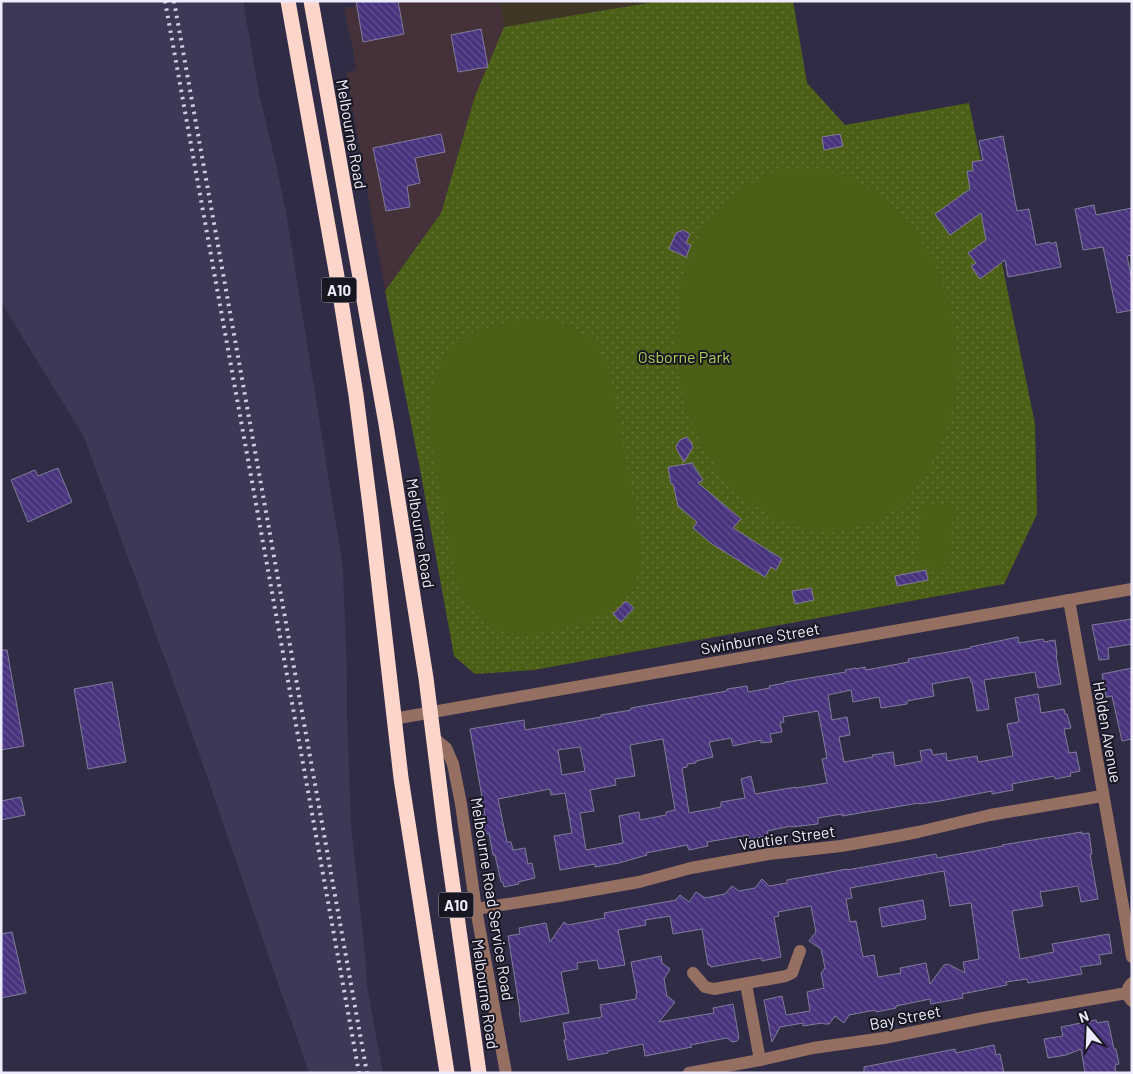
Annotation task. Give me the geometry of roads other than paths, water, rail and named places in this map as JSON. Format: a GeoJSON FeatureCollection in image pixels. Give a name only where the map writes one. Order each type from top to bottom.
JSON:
{"type":"FeatureCollection","features":[{"type":"Feature","properties":{"kind":"highway","name":"A10"},"geometry":{"type":"LineString","coordinates":[[288,1],[356,395],[401,778],[447,1073]]}},
{"type":"Feature","properties":{"kind":"highway","name":"Melbourne Road"},"geometry":{"type":"LineString","coordinates":[[311,1],[386,424],[415,606],[479,1073]]}},
{"type":"Feature","properties":{"kind":"street","name":"Swinburne Street"},"geometry":{"type":"LineString","coordinates":[[394,719],[1132,589]]}},
{"type":"Feature","properties":{"kind":"street","name":"Holden Avenue"},"geometry":{"type":"LineString","coordinates":[[1068,600],[1132,957]]}},
{"type":"Feature","properties":{"kind":"street","name":"Melbourne Road Service Road"},"geometry":{"type":"LineString","coordinates":[[433,737],[446,748],[453,764],[461,804],[476,909],[506,1073]]}},
{"type":"Feature","properties":{"kind":"street","name":"Vautier Street"},"geometry":{"type":"LineString","coordinates":[[476,909],[638,882],[691,868],[770,854],[841,846],[892,837],[990,815],[1102,796]]}},
{"type":"Feature","properties":{"kind":"street"},"geometry":{"type":"LineString","coordinates":[[693,973],[705,987],[714,989],[786,976],[792,973],[800,951]]}},
{"type":"Feature","properties":{"kind":"street"},"geometry":{"type":"LineString","coordinates":[[746,984],[760,1060]]}},
{"type":"Feature","properties":{"kind":"street","name":"Bay Street"},"geometry":{"type":"LineString","coordinates":[[689,1073],[813,1048],[884,1038],[1130,992]]}},
{"type":"Feature","properties":{"kind":"railway"},"geometry":{"type":"LineString","coordinates":[[165,1],[359,1073]]}},
{"type":"Feature","properties":{"kind":"railway"},"geometry":{"type":"LineString","coordinates":[[174,1],[367,1073]]}},
{"type":"Feature","properties":{"kind":"park label","name":"Osborne Park"},"geometry":{"type":"Point","coordinates":[684,356]}}]}
